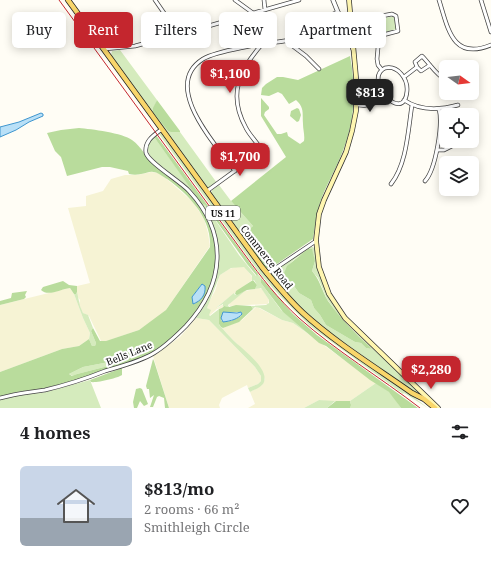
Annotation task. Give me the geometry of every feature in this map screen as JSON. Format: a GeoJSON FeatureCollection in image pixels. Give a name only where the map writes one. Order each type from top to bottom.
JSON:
{"type":"FeatureCollection","features":[{"type":"Feature","properties":{"kind":"main road","name":"Commerce Road"},"geometry":{"type":"LineString","coordinates":[[68,0],[267,274],[288,298],[310,319],[336,339],[435,408]]}},
{"type":"Feature","properties":{"kind":"main road"},"geometry":{"type":"LineString","coordinates":[[349,0],[356,81],[356,104],[352,131],[346,152],[320,210],[316,241],[321,275],[337,308],[354,328],[438,408]]}},
{"type":"Feature","properties":{"kind":"main road"},"geometry":{"type":"LineString","coordinates":[[413,385],[424,399]]}},
{"type":"Feature","properties":{"kind":"main road","name":"US 11"},"geometry":{"type":"LineString","coordinates":[[412,393],[430,408]]}},
{"type":"Feature","properties":{"kind":"street"},"geometry":{"type":"LineString","coordinates":[[155,0],[163,12]]}},
{"type":"Feature","properties":{"kind":"street"},"geometry":{"type":"LineString","coordinates":[[235,0],[252,12]]}},
{"type":"Feature","properties":{"kind":"street"},"geometry":{"type":"LineString","coordinates":[[264,0],[265,10]]}},
{"type":"Feature","properties":{"kind":"street"},"geometry":{"type":"LineString","coordinates":[[257,12],[299,0]]}},
{"type":"Feature","properties":{"kind":"street"},"geometry":{"type":"LineString","coordinates":[[333,0],[338,12]]}},
{"type":"Feature","properties":{"kind":"street"},"geometry":{"type":"LineString","coordinates":[[438,0],[450,34],[456,43],[462,47],[472,49],[481,49],[491,45]]}},
{"type":"Feature","properties":{"kind":"street"},"geometry":{"type":"LineString","coordinates":[[481,0],[491,32]]}},
{"type":"Feature","properties":{"kind":"street"},"geometry":{"type":"LineString","coordinates":[[394,14],[396,16],[398,31],[379,36],[377,34],[374,19],[376,17],[394,14]]}},
{"type":"Feature","properties":{"kind":"street"},"geometry":{"type":"LineString","coordinates":[[277,42],[285,41]]}},
{"type":"Feature","properties":{"kind":"street"},"geometry":{"type":"LineString","coordinates":[[104,49],[141,44]]}},
{"type":"Feature","properties":{"kind":"street"},"geometry":{"type":"LineString","coordinates":[[235,171],[195,114],[188,93],[188,81],[194,67],[206,57],[243,48]]}},
{"type":"Feature","properties":{"kind":"street"},"geometry":{"type":"LineString","coordinates":[[207,192],[262,151],[242,119],[237,94],[240,76],[250,58],[259,48]]}},
{"type":"Feature","properties":{"kind":"street"},"geometry":{"type":"LineString","coordinates":[[295,48],[306,56],[319,69]]}},
{"type":"Feature","properties":{"kind":"street"},"geometry":{"type":"LineString","coordinates":[[352,48],[354,52]]}},
{"type":"Feature","properties":{"kind":"street"},"geometry":{"type":"LineString","coordinates":[[378,48],[377,59],[382,70]]}},
{"type":"Feature","properties":{"kind":"street"},"geometry":{"type":"LineString","coordinates":[[430,65],[423,71],[417,67],[415,61],[422,56],[439,75]]}},
{"type":"Feature","properties":{"kind":"street"},"geometry":{"type":"LineString","coordinates":[[404,77],[417,67]]}},
{"type":"Feature","properties":{"kind":"street"},"geometry":{"type":"LineString","coordinates":[[392,68],[398,70],[404,77],[407,90],[404,100],[396,104],[388,100],[381,91],[379,77],[382,70],[392,68]]}},
{"type":"Feature","properties":{"kind":"street"},"geometry":{"type":"LineString","coordinates":[[356,104],[378,97],[381,91]]}},
{"type":"Feature","properties":{"kind":"street"},"geometry":{"type":"LineString","coordinates":[[356,104],[361,106],[388,100]]}},
{"type":"Feature","properties":{"kind":"street"},"geometry":{"type":"LineString","coordinates":[[404,100],[412,105],[439,109]]}},
{"type":"Feature","properties":{"kind":"street"},"geometry":{"type":"LineString","coordinates":[[391,184],[399,172],[403,161],[412,105]]}},
{"type":"Feature","properties":{"kind":"street"},"geometry":{"type":"LineString","coordinates":[[444,108],[458,105]]}},
{"type":"Feature","properties":{"kind":"street","name":"Bells Lane"},"geometry":{"type":"LineString","coordinates":[[0,398],[72,383],[145,358],[162,348],[179,333],[193,318],[206,300],[217,269],[217,249],[215,236],[207,216],[194,197],[147,155],[147,142],[162,129]]}},
{"type":"Feature","properties":{"kind":"street"},"geometry":{"type":"LineString","coordinates":[[425,181],[432,170],[437,150],[439,129]]}},
{"type":"Feature","properties":{"kind":"street"},"geometry":{"type":"LineString","coordinates":[[437,150],[444,150],[448,148]]}},
{"type":"Feature","properties":{"kind":"street"},"geometry":{"type":"LineString","coordinates":[[267,274],[316,241]]}},
{"type":"Feature","properties":{"kind":"shaded area"},"geometry":{"type":"Polygon","coordinates":[[[151,172],[158,173],[193,202],[204,219],[210,246],[164,313],[139,330],[107,341],[101,341],[89,316],[83,313],[79,305],[80,300],[77,296],[77,286],[90,283],[68,208],[86,206],[86,196],[103,191],[111,179],[125,175],[137,175],[151,172]]]}},
{"type":"Feature","properties":{"kind":"shaded area"},"geometry":{"type":"Polygon","coordinates":[[[239,266],[245,267],[252,277],[252,280],[217,308],[224,305],[222,308],[217,309],[209,316],[210,310],[207,308],[208,304],[215,291],[220,275],[229,269],[239,266]]]}},
{"type":"Feature","properties":{"kind":"shaded area"},"geometry":{"type":"Polygon","coordinates":[[[70,288],[74,294],[90,333],[89,339],[79,346],[62,349],[0,372],[0,305],[70,288]]]}},
{"type":"Feature","properties":{"kind":"shaded area"},"geometry":{"type":"Polygon","coordinates":[[[259,288],[262,289],[269,300],[268,304],[229,306],[230,302],[245,291],[259,288]]]}},
{"type":"Feature","properties":{"kind":"shaded area"},"geometry":{"type":"Polygon","coordinates":[[[256,307],[282,320],[293,323],[376,383],[350,401],[332,402],[319,400],[304,408],[248,408],[255,404],[250,392],[262,385],[265,379],[254,360],[221,327],[223,328],[242,320],[256,307]]]}},
{"type":"Feature","properties":{"kind":"shaded area"},"geometry":{"type":"Polygon","coordinates":[[[196,318],[209,320],[255,367],[261,376],[261,381],[258,384],[248,388],[247,385],[222,398],[219,405],[220,408],[169,408],[153,356],[180,337],[196,318]]]}},
{"type":"Feature","properties":{"kind":"green space"},"geometry":{"type":"Polygon","coordinates":[[[394,16],[397,29],[386,32],[386,18],[394,16]]]}},
{"type":"Feature","properties":{"kind":"green space"},"geometry":{"type":"Polygon","coordinates":[[[120,50],[157,100],[153,110],[168,131],[180,132],[217,183],[210,188],[207,188],[111,55],[112,51],[120,50]]]}},
{"type":"Feature","properties":{"kind":"green space"},"geometry":{"type":"Polygon","coordinates":[[[350,56],[354,83],[352,120],[338,164],[324,191],[320,203],[313,239],[274,266],[266,268],[243,238],[242,227],[247,231],[253,226],[231,201],[286,157],[261,116],[261,98],[269,107],[264,115],[277,134],[287,132],[288,136],[300,144],[304,141],[304,137],[302,111],[299,103],[296,100],[289,104],[282,94],[278,92],[269,96],[261,95],[262,88],[277,77],[298,80],[350,56]]]}},
{"type":"Feature","properties":{"kind":"green space"},"geometry":{"type":"Polygon","coordinates":[[[157,100],[180,132],[168,131],[153,112],[153,108],[157,100]]]}},
{"type":"Feature","properties":{"kind":"green space"},"geometry":{"type":"Polygon","coordinates":[[[297,108],[299,109],[301,115],[299,121],[297,122],[290,116],[291,111],[297,108]]]}},
{"type":"Feature","properties":{"kind":"green space"},"geometry":{"type":"Polygon","coordinates":[[[79,128],[122,135],[132,140],[139,146],[156,166],[189,193],[207,219],[214,240],[216,260],[212,280],[204,299],[192,317],[177,333],[158,349],[148,355],[138,360],[70,382],[38,390],[15,392],[0,397],[0,372],[62,349],[79,346],[89,339],[92,346],[95,346],[96,343],[91,331],[93,328],[100,341],[106,341],[139,330],[166,310],[210,247],[210,236],[207,226],[197,208],[175,185],[155,172],[132,175],[129,174],[128,171],[110,167],[102,167],[67,176],[61,157],[55,151],[47,133],[79,128]],[[201,285],[192,297],[194,304],[204,294],[204,285],[201,285]],[[111,362],[83,367],[69,374],[72,376],[112,365],[111,362]]]}},
{"type":"Feature","properties":{"kind":"green space"},"geometry":{"type":"Polygon","coordinates":[[[161,133],[294,306],[428,408],[404,393],[403,394],[310,326],[279,295],[261,275],[159,134],[161,133]]]}},
{"type":"Feature","properties":{"kind":"green space"},"geometry":{"type":"Polygon","coordinates":[[[156,135],[258,274],[257,276],[205,205],[201,203],[154,137],[156,135]]]}},
{"type":"Feature","properties":{"kind":"green space"},"geometry":{"type":"Polygon","coordinates":[[[154,137],[201,202],[205,205],[239,255],[256,276],[258,274],[261,278],[261,283],[281,310],[310,335],[293,323],[282,320],[260,308],[255,307],[253,309],[251,306],[266,305],[269,303],[269,300],[261,288],[255,289],[257,285],[254,280],[252,280],[252,276],[244,267],[231,268],[220,275],[207,308],[211,310],[210,316],[219,309],[220,326],[260,366],[265,378],[263,384],[250,392],[248,388],[258,384],[261,381],[261,376],[255,367],[209,320],[196,318],[214,286],[218,269],[216,236],[211,220],[202,204],[190,189],[150,156],[148,146],[154,137]]]}},
{"type":"Feature","properties":{"kind":"green space"},"geometry":{"type":"Polygon","coordinates":[[[219,185],[253,226],[247,231],[243,227],[243,238],[211,193],[212,190],[219,185]]]}},
{"type":"Feature","properties":{"kind":"green space"},"geometry":{"type":"Polygon","coordinates":[[[310,247],[313,247],[315,249],[318,268],[324,287],[332,303],[355,332],[396,370],[421,396],[322,327],[290,298],[272,276],[274,271],[310,247]],[[311,249],[299,256],[289,265],[284,274],[285,279],[294,286],[299,293],[311,300],[314,308],[326,325],[355,342],[361,343],[366,348],[371,349],[336,312],[327,299],[318,278],[312,271],[315,261],[311,249]]]}},
{"type":"Feature","properties":{"kind":"green space"},"geometry":{"type":"Polygon","coordinates":[[[308,249],[312,249],[315,261],[312,271],[328,301],[342,319],[371,349],[366,348],[361,343],[355,342],[326,325],[314,308],[311,300],[299,293],[294,286],[285,279],[284,273],[287,266],[308,249]]]}},
{"type":"Feature","properties":{"kind":"green space"},"geometry":{"type":"Polygon","coordinates":[[[261,278],[293,314],[317,335],[418,408],[401,408],[389,392],[370,380],[326,346],[319,343],[283,312],[261,283],[261,278]]]}},
{"type":"Feature","properties":{"kind":"green space"},"geometry":{"type":"Polygon","coordinates":[[[253,280],[257,285],[255,289],[247,290],[237,295],[235,294],[236,291],[253,280]]]}},
{"type":"Feature","properties":{"kind":"green space"},"geometry":{"type":"Polygon","coordinates":[[[63,281],[69,285],[77,286],[76,294],[74,294],[70,288],[51,293],[41,290],[43,287],[63,281]]]}},
{"type":"Feature","properties":{"kind":"green space"},"geometry":{"type":"Polygon","coordinates":[[[27,291],[24,299],[0,305],[0,301],[11,298],[12,293],[27,291]]]}},
{"type":"Feature","properties":{"kind":"green space"},"geometry":{"type":"Polygon","coordinates":[[[245,291],[228,305],[229,307],[223,306],[223,304],[216,308],[234,293],[235,295],[245,291]]]}},
{"type":"Feature","properties":{"kind":"green space"},"geometry":{"type":"Polygon","coordinates":[[[77,292],[83,313],[88,315],[93,328],[91,331],[96,343],[95,346],[92,346],[89,339],[90,333],[74,294],[77,292]]]}},
{"type":"Feature","properties":{"kind":"green space"},"geometry":{"type":"Polygon","coordinates":[[[236,305],[251,306],[253,309],[239,322],[223,328],[219,324],[219,309],[224,306],[229,307],[236,305]],[[223,312],[221,320],[223,322],[231,321],[241,316],[242,312],[223,312]]]}},
{"type":"Feature","properties":{"kind":"green space"},"geometry":{"type":"Polygon","coordinates":[[[153,359],[169,408],[165,408],[164,398],[159,396],[157,397],[153,407],[150,407],[154,395],[150,398],[149,389],[147,389],[146,386],[153,359]]]}},
{"type":"Feature","properties":{"kind":"green space"},"geometry":{"type":"Polygon","coordinates":[[[111,362],[112,365],[73,376],[69,374],[83,367],[111,362]]]}},
{"type":"Feature","properties":{"kind":"green space"},"geometry":{"type":"Polygon","coordinates":[[[122,368],[122,375],[116,378],[98,382],[91,382],[90,380],[122,368]]]}},
{"type":"Feature","properties":{"kind":"green space"},"geometry":{"type":"Polygon","coordinates":[[[90,380],[101,408],[0,408],[0,400],[22,394],[42,393],[90,380]]]}},
{"type":"Feature","properties":{"kind":"green space"},"geometry":{"type":"Polygon","coordinates":[[[376,383],[391,393],[401,408],[350,408],[350,401],[376,383]]]}},
{"type":"Feature","properties":{"kind":"green space"},"geometry":{"type":"Polygon","coordinates":[[[136,389],[142,389],[148,404],[144,406],[140,401],[137,408],[134,408],[133,402],[136,389]]]}},
{"type":"Feature","properties":{"kind":"green space"},"geometry":{"type":"Polygon","coordinates":[[[319,400],[335,401],[327,408],[304,408],[319,400]]]}},
{"type":"Feature","properties":{"kind":"green space"},"geometry":{"type":"Polygon","coordinates":[[[336,401],[350,401],[350,408],[327,408],[336,401]]]}},
{"type":"Feature","properties":{"kind":"water"},"geometry":{"type":"Polygon","coordinates":[[[41,113],[43,116],[0,137],[0,127],[19,122],[41,113]]]}},
{"type":"Feature","properties":{"kind":"water"},"geometry":{"type":"Polygon","coordinates":[[[202,284],[205,286],[204,295],[193,304],[192,297],[202,284]]]}},
{"type":"Feature","properties":{"kind":"water"},"geometry":{"type":"Polygon","coordinates":[[[223,312],[241,312],[242,314],[234,320],[223,322],[221,318],[223,312]]]}},
{"type":"Feature","properties":{"kind":"railway"},"geometry":{"type":"LineString","coordinates":[[59,0],[251,263],[277,296],[291,311],[313,330],[420,408]]}}]}
